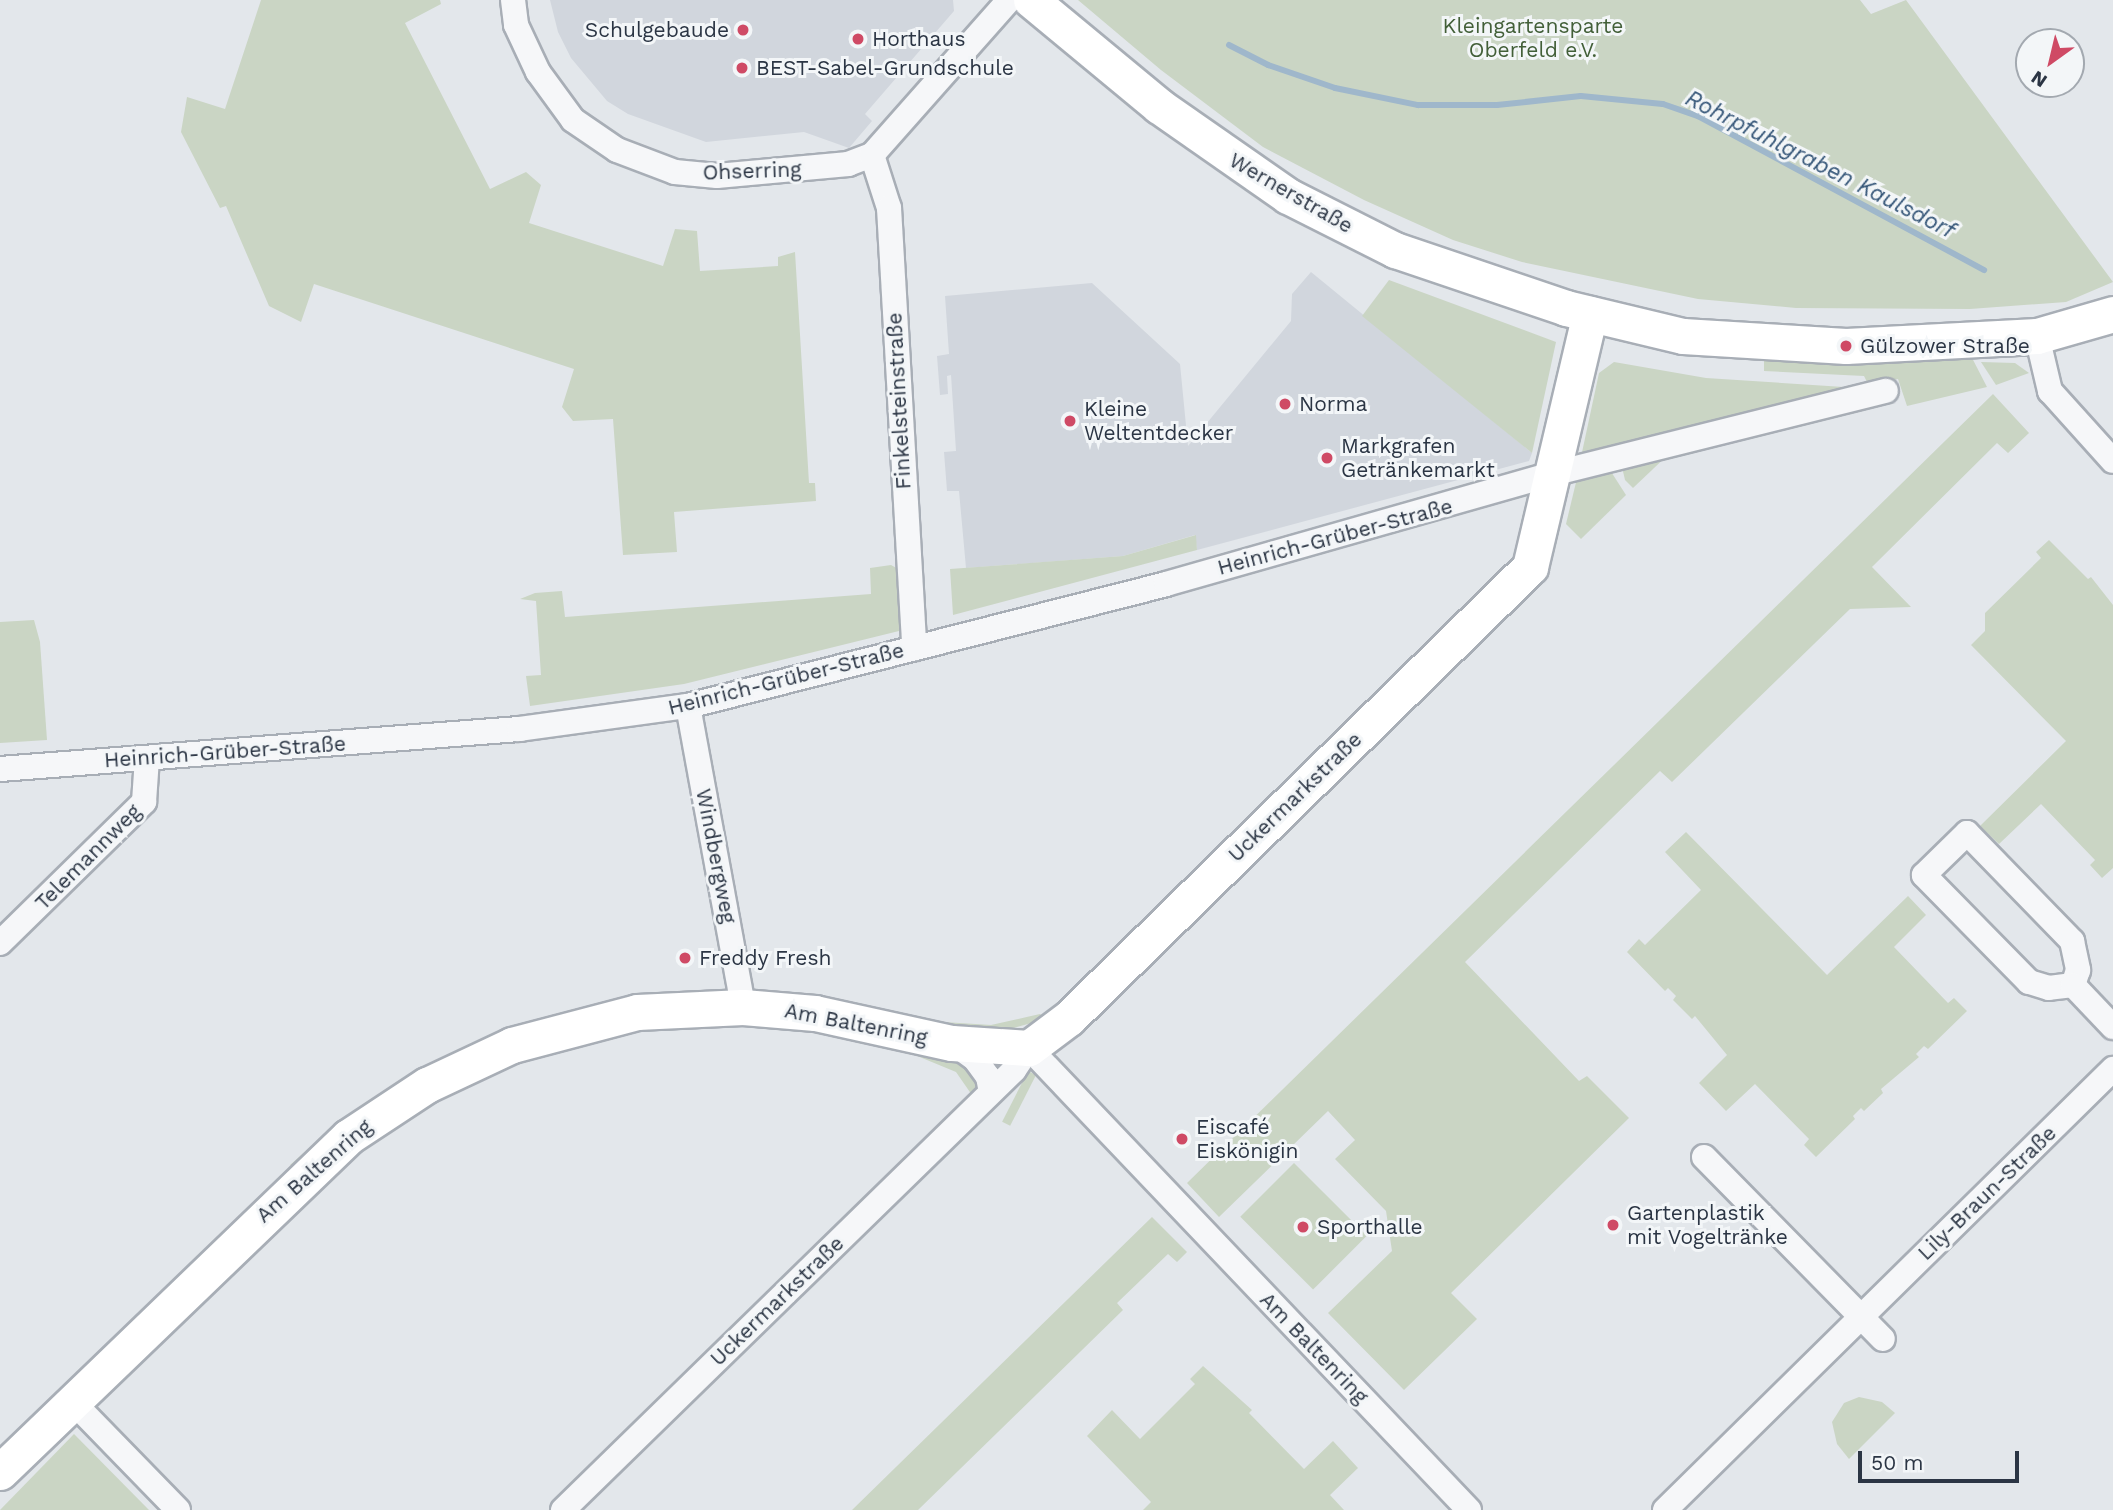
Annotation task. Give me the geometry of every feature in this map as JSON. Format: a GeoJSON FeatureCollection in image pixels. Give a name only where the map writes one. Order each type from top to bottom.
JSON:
{"type":"FeatureCollection","features":[{"type":"Feature","properties":{"kind":"street","name":"Ohserring"},"geometry":{"type":"LineString","coordinates":[[513,0],[516,25],[538,72],[573,120],[617,150],[675,172],[717,176],[848,163],[872,155]]}},
{"type":"Feature","properties":{"kind":"street"},"geometry":{"type":"LineString","coordinates":[[872,155],[1009,0]]}},
{"type":"Feature","properties":{"kind":"street","name":"Wernerstraße"},"geometry":{"type":"LineString","coordinates":[[1031,0],[1159,106],[1288,196],[1395,250],[1590,314]]}},
{"type":"Feature","properties":{"kind":"street","name":"Finkelsteinstraße"},"geometry":{"type":"LineString","coordinates":[[872,155],[889,208],[914,648]]}},
{"type":"Feature","properties":{"kind":"street"},"geometry":{"type":"LineString","coordinates":[[1552,474],[1590,314],[1683,336],[1757,344],[1905,345],[2037,336],[2113,314]]}},
{"type":"Feature","properties":{"kind":"street"},"geometry":{"type":"LineString","coordinates":[[2037,336],[2050,391],[2113,461]]}},
{"type":"Feature","properties":{"kind":"street","name":"Heinrich-Grüber-Straße"},"geometry":{"type":"LineString","coordinates":[[0,769],[509,730],[688,706],[1414,517],[1552,474],[1886,391]]}},
{"type":"Feature","properties":{"kind":"street","name":"Uckermarkstraße"},"geometry":{"type":"LineString","coordinates":[[564,1510],[990,1093],[1029,1048],[1069,1018],[1531,567],[1552,474]]}},
{"type":"Feature","properties":{"kind":"street","name":"Windbergweg"},"geometry":{"type":"LineString","coordinates":[[688,706],[743,1007]]}},
{"type":"Feature","properties":{"kind":"street","name":"Telemannweg"},"geometry":{"type":"LineString","coordinates":[[0,943],[144,802],[147,758]]}},
{"type":"Feature","properties":{"kind":"street"},"geometry":{"type":"LineString","coordinates":[[1967,833],[2072,941],[2078,970],[2073,985],[2049,988],[2029,982],[1924,875],[1967,833]]}},
{"type":"Feature","properties":{"kind":"street"},"geometry":{"type":"LineString","coordinates":[[2073,985],[2113,1027]]}},
{"type":"Feature","properties":{"kind":"street","name":"Am Baltenring"},"geometry":{"type":"LineString","coordinates":[[0,1472],[314,1166],[356,1130],[427,1085],[512,1045],[576,1024],[667,1009],[743,1007],[815,1013],[953,1043],[1029,1048],[1469,1510]]}},
{"type":"Feature","properties":{"kind":"street"},"geometry":{"type":"LineString","coordinates":[[953,1043],[975,1059],[988,1077],[990,1093]]}},
{"type":"Feature","properties":{"kind":"street","name":"Lily-Braun-Straße"},"geometry":{"type":"LineString","coordinates":[[1665,1510],[2113,1069]]}},
{"type":"Feature","properties":{"kind":"street"},"geometry":{"type":"LineString","coordinates":[[1704,1157],[1883,1339]]}},
{"type":"Feature","properties":{"kind":"street"},"geometry":{"type":"LineString","coordinates":[[72,1401],[178,1510]]}},
{"type":"Feature","properties":{"kind":"shaded area","name":"BEST-Sabel-Grundschule"},"geometry":{"type":"Polygon","coordinates":[[[550,0],[953,0],[954,11],[865,114],[872,121],[849,148],[804,132],[706,142],[628,114],[607,101],[571,58],[558,32],[550,0]]]}},
{"type":"Feature","properties":{"kind":"shaded area"},"geometry":{"type":"Polygon","coordinates":[[[1311,272],[1532,453],[1529,461],[1197,550],[1195,535],[1123,556],[966,568],[959,491],[947,491],[944,452],[956,451],[951,375],[947,376],[948,394],[940,395],[937,356],[949,354],[945,296],[1092,283],[1180,364],[1188,446],[1291,321],[1292,294],[1311,272]]]}},
{"type":"Feature","properties":{"kind":"green space"},"geometry":{"type":"Polygon","coordinates":[[[261,0],[440,0],[441,4],[405,23],[490,189],[526,172],[541,185],[529,223],[663,266],[675,229],[697,231],[700,271],[778,266],[778,257],[795,252],[809,483],[815,483],[816,501],[674,512],[677,552],[623,555],[613,419],[573,421],[562,407],[574,369],[314,284],[301,322],[269,306],[226,206],[220,208],[181,132],[187,97],[225,109],[261,0]]]}},
{"type":"Feature","properties":{"kind":"green space","name":"Kleingartensparte Oberfeld e.V."},"geometry":{"type":"Polygon","coordinates":[[[1078,0],[1860,0],[1871,14],[1906,0],[2113,282],[2066,302],[1970,309],[1796,308],[1698,299],[1522,262],[1453,240],[1364,200],[1263,147],[1161,70],[1078,0]]]}},
{"type":"Feature","properties":{"kind":"green space"},"geometry":{"type":"Polygon","coordinates":[[[1389,280],[1556,342],[1532,453],[1362,316],[1389,280]]]}},
{"type":"Feature","properties":{"kind":"green space"},"geometry":{"type":"Polygon","coordinates":[[[1970,354],[1987,387],[1907,406],[1898,379],[1868,384],[1864,376],[1764,371],[1764,359],[1859,361],[1970,354]]]}},
{"type":"Feature","properties":{"kind":"green space"},"geometry":{"type":"Polygon","coordinates":[[[1614,362],[1706,378],[1859,388],[1581,457],[1599,373],[1614,362]]]}},
{"type":"Feature","properties":{"kind":"green space"},"geometry":{"type":"Polygon","coordinates":[[[1981,362],[2015,363],[2029,373],[1996,385],[1981,362]]]}},
{"type":"Feature","properties":{"kind":"green space"},"geometry":{"type":"Polygon","coordinates":[[[1993,394],[2029,433],[2008,453],[1997,443],[1872,567],[1911,607],[1850,609],[1672,782],[1660,771],[1465,962],[1579,1081],[1587,1076],[1629,1118],[1451,1293],[1477,1319],[1404,1390],[1328,1313],[1392,1251],[1386,1211],[1335,1159],[1355,1140],[1328,1111],[1219,1217],[1187,1183],[1993,394]]]}},
{"type":"Feature","properties":{"kind":"green space"},"geometry":{"type":"Polygon","coordinates":[[[1672,451],[1633,488],[1625,480],[1622,467],[1672,451]]]}},
{"type":"Feature","properties":{"kind":"green space"},"geometry":{"type":"Polygon","coordinates":[[[1608,467],[1626,495],[1581,539],[1566,524],[1578,474],[1608,467]]]}},
{"type":"Feature","properties":{"kind":"green space"},"geometry":{"type":"Polygon","coordinates":[[[1196,535],[1197,550],[953,615],[950,569],[1123,556],[1196,535]]]}},
{"type":"Feature","properties":{"kind":"green space"},"geometry":{"type":"Polygon","coordinates":[[[2049,540],[2088,579],[2091,577],[2113,605],[2113,868],[2102,878],[2090,865],[2095,860],[2041,804],[1999,844],[1980,826],[2066,741],[1971,645],[1985,631],[1985,613],[2041,558],[2036,552],[2049,540]]]}},
{"type":"Feature","properties":{"kind":"green space"},"geometry":{"type":"Polygon","coordinates":[[[891,565],[900,570],[903,630],[684,684],[530,706],[526,676],[541,675],[536,601],[520,599],[535,593],[562,591],[565,617],[871,594],[870,568],[891,565]]]}},
{"type":"Feature","properties":{"kind":"green space"},"geometry":{"type":"Polygon","coordinates":[[[34,620],[40,642],[47,740],[0,743],[0,622],[34,620]]]}},
{"type":"Feature","properties":{"kind":"green space"},"geometry":{"type":"Polygon","coordinates":[[[1686,832],[1827,975],[1908,896],[1926,915],[1894,947],[1948,1003],[1954,998],[1967,1011],[1928,1049],[1924,1046],[1916,1054],[1919,1057],[1881,1089],[1883,1093],[1864,1111],[1861,1108],[1853,1116],[1855,1119],[1816,1157],[1804,1145],[1809,1139],[1755,1084],[1726,1111],[1699,1083],[1727,1055],[1695,1016],[1692,1019],[1673,1000],[1676,996],[1668,988],[1665,991],[1627,952],[1639,939],[1645,945],[1701,890],[1665,852],[1686,832]]]}},
{"type":"Feature","properties":{"kind":"green space"},"geometry":{"type":"Polygon","coordinates":[[[1040,1014],[1046,1019],[992,1034],[928,1021],[991,1025],[1040,1014]]]}},
{"type":"Feature","properties":{"kind":"green space"},"geometry":{"type":"Polygon","coordinates":[[[913,1045],[967,1066],[979,1087],[974,1098],[956,1072],[910,1053],[913,1045]]]}},
{"type":"Feature","properties":{"kind":"green space"},"geometry":{"type":"Polygon","coordinates":[[[414,1071],[416,1075],[298,1169],[290,1165],[343,1118],[414,1071]]]}},
{"type":"Feature","properties":{"kind":"green space"},"geometry":{"type":"Polygon","coordinates":[[[1028,1071],[1036,1075],[1010,1126],[1002,1122],[1028,1071]]]}},
{"type":"Feature","properties":{"kind":"green space","name":"Sporthalle"},"geometry":{"type":"Polygon","coordinates":[[[1294,1163],[1367,1236],[1313,1290],[1240,1217],[1294,1163]]]}},
{"type":"Feature","properties":{"kind":"green space"},"geometry":{"type":"Polygon","coordinates":[[[1152,1217],[1187,1252],[1177,1262],[1168,1254],[1117,1303],[1123,1310],[918,1510],[852,1510],[1152,1217]]]}},
{"type":"Feature","properties":{"kind":"green space"},"geometry":{"type":"Polygon","coordinates":[[[1203,1366],[1252,1410],[1249,1413],[1304,1469],[1333,1441],[1358,1468],[1330,1495],[1344,1510],[1143,1510],[1151,1502],[1087,1436],[1112,1410],[1140,1439],[1195,1384],[1190,1379],[1203,1366]]]}},
{"type":"Feature","properties":{"kind":"green space"},"geometry":{"type":"Polygon","coordinates":[[[1859,1397],[1882,1402],[1895,1413],[1849,1459],[1837,1444],[1832,1422],[1844,1403],[1859,1397]]]}},
{"type":"Feature","properties":{"kind":"green space"},"geometry":{"type":"Polygon","coordinates":[[[74,1434],[149,1510],[0,1510],[74,1434]]]}},
{"type":"Feature","properties":{"kind":"waterway","name":"Rohrpfuhlgraben Kaulsdorf"},"geometry":{"type":"LineString","coordinates":[[1229,45],[1268,65],[1335,88],[1418,105],[1497,105],[1581,96],[1663,104],[1698,116],[1984,270]]}},
{"type":"Feature","properties":{"kind":"place","name":"Schulgebaude"},"geometry":{"type":"Point","coordinates":[743,30]}},
{"type":"Feature","properties":{"kind":"place","name":"Horthaus"},"geometry":{"type":"Point","coordinates":[858,39]}},
{"type":"Feature","properties":{"kind":"place","name":"BEST-Sabel-Grundschule"},"geometry":{"type":"Point","coordinates":[742,68]}},
{"type":"Feature","properties":{"kind":"place","name":"Gülzower Straße"},"geometry":{"type":"Point","coordinates":[1846,346]}},
{"type":"Feature","properties":{"kind":"place","name":"Norma"},"geometry":{"type":"Point","coordinates":[1285,404]}},
{"type":"Feature","properties":{"kind":"place","name":"Kleine Weltentdecker"},"geometry":{"type":"Point","coordinates":[1070,421]}},
{"type":"Feature","properties":{"kind":"place","name":"Markgrafen Getränkemarkt"},"geometry":{"type":"Point","coordinates":[1327,458]}},
{"type":"Feature","properties":{"kind":"place","name":"Freddy Fresh"},"geometry":{"type":"Point","coordinates":[685,958]}},
{"type":"Feature","properties":{"kind":"place","name":"Eiscafé Eiskönigin"},"geometry":{"type":"Point","coordinates":[1182,1139]}},
{"type":"Feature","properties":{"kind":"place","name":"Gartenplastik mit Vogeltränke"},"geometry":{"type":"Point","coordinates":[1613,1225]}},
{"type":"Feature","properties":{"kind":"place","name":"Sporthalle"},"geometry":{"type":"Point","coordinates":[1303,1227]}}]}
